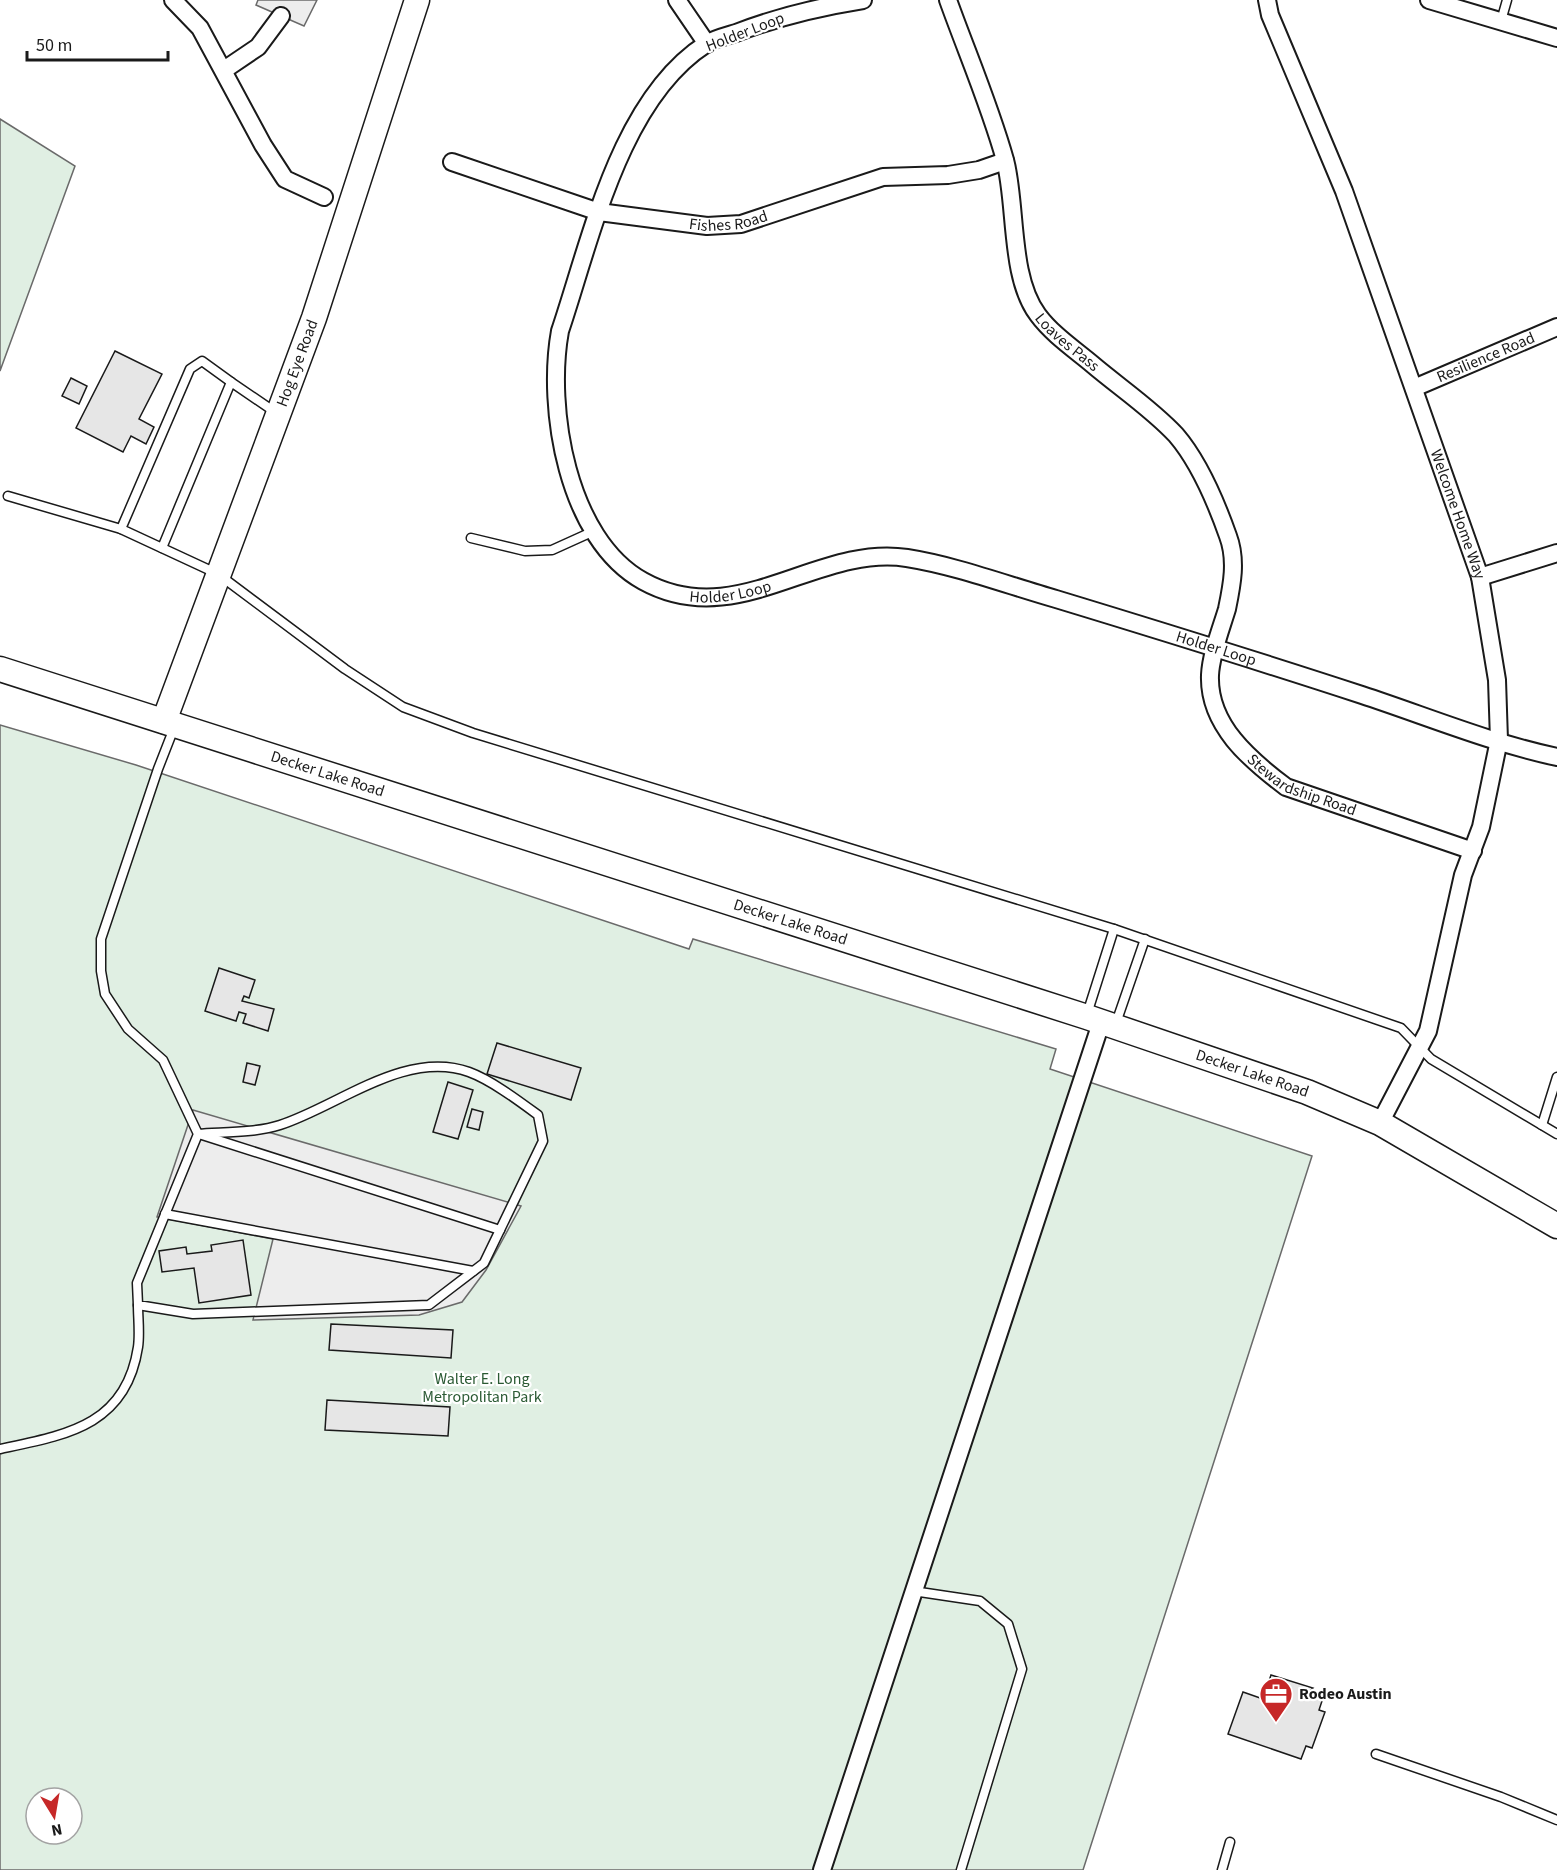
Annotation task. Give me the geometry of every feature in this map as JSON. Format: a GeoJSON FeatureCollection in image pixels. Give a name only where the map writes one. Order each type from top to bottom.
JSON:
{"type":"FeatureCollection","features":[{"type":"Feature","properties":{"kind":"main road","name":"Hog Eye Road"},"geometry":{"type":"LineString","coordinates":[[170,723],[218,574],[315,318],[417,0]]}},
{"type":"Feature","properties":{"kind":"main road","name":"Decker Lake Road"},"geometry":{"type":"LineString","coordinates":[[0,669],[1101,1023],[1307,1092],[1380,1123],[1557,1226]]}},
{"type":"Feature","properties":{"kind":"street"},"geometry":{"type":"LineString","coordinates":[[173,0],[200,28],[263,145],[285,179],[324,197]]}},
{"type":"Feature","properties":{"kind":"street"},"geometry":{"type":"LineString","coordinates":[[677,0],[707,44]]}},
{"type":"Feature","properties":{"kind":"street","name":"Holder Loop"},"geometry":{"type":"LineString","coordinates":[[863,0],[773,18],[707,44],[669,74],[651,97],[616,163],[560,331],[555,356],[554,395],[561,444],[574,490],[594,531],[617,560],[641,580],[683,596],[702,599],[730,596],[849,563],[904,558],[953,569],[1216,647],[1557,757]]}},
{"type":"Feature","properties":{"kind":"street","name":"Loaves Pass"},"geometry":{"type":"LineString","coordinates":[[948,0],[1005,161],[1015,244],[1029,300],[1038,316],[1175,434],[1201,473],[1220,514],[1230,540],[1233,569],[1230,595],[1216,647]]}},
{"type":"Feature","properties":{"kind":"street","name":"Welcome Home Way"},"geometry":{"type":"LineString","coordinates":[[1267,0],[1270,15],[1344,191],[1480,577],[1497,680],[1499,740],[1481,827],[1463,874],[1428,1031],[1380,1123]]}},
{"type":"Feature","properties":{"kind":"street"},"geometry":{"type":"LineString","coordinates":[[1429,0],[1557,38]]}},
{"type":"Feature","properties":{"kind":"street"},"geometry":{"type":"LineString","coordinates":[[224,69],[258,47],[281,16]]}},
{"type":"Feature","properties":{"kind":"street","name":"Fishes Road"},"geometry":{"type":"LineString","coordinates":[[452,162],[599,213],[707,226],[741,224],[883,177],[948,175],[979,170],[1005,161]]}},
{"type":"Feature","properties":{"kind":"street","name":"Resilience Road"},"geometry":{"type":"LineString","coordinates":[[1414,388],[1557,327]]}},
{"type":"Feature","properties":{"kind":"street"},"geometry":{"type":"LineString","coordinates":[[1480,577],[1557,553]]}},
{"type":"Feature","properties":{"kind":"street","name":"Stewardship Road"},"geometry":{"type":"LineString","coordinates":[[1216,647],[1210,673],[1211,696],[1220,719],[1232,739],[1262,769],[1286,787],[1473,850]]}},
{"type":"Feature","properties":{"kind":"street"},"geometry":{"type":"LineString","coordinates":[[822,1870],[1101,1023]]}},
{"type":"Feature","properties":{"kind":"lane"},"geometry":{"type":"LineString","coordinates":[[1501,21],[1507,0]]}},
{"type":"Feature","properties":{"kind":"lane"},"geometry":{"type":"LineString","coordinates":[[121,530],[190,369],[202,361],[278,414]]}},
{"type":"Feature","properties":{"kind":"lane"},"geometry":{"type":"LineString","coordinates":[[162,548],[231,382]]}},
{"type":"Feature","properties":{"kind":"lane"},"geometry":{"type":"LineString","coordinates":[[8,496],[121,530],[218,574],[345,669],[403,706],[473,734],[1145,939],[1401,1028],[1431,1059],[1557,1134]]}},
{"type":"Feature","properties":{"kind":"lane"},"geometry":{"type":"LineString","coordinates":[[471,538],[525,551],[552,550],[594,531]]}},
{"type":"Feature","properties":{"kind":"lane"},"geometry":{"type":"LineString","coordinates":[[170,723],[158,769],[101,939],[101,971],[105,994],[128,1029],[163,1060],[198,1134],[500,1230]]}},
{"type":"Feature","properties":{"kind":"lane"},"geometry":{"type":"LineString","coordinates":[[1101,1023],[1114,929]]}},
{"type":"Feature","properties":{"kind":"lane"},"geometry":{"type":"LineString","coordinates":[[1101,1023],[1145,939]]}},
{"type":"Feature","properties":{"kind":"lane"},"geometry":{"type":"LineString","coordinates":[[138,1305],[193,1314],[429,1305],[484,1263],[543,1141],[538,1115],[469,1072],[437,1067],[395,1074],[279,1125],[198,1134]]}},
{"type":"Feature","properties":{"kind":"lane"},"geometry":{"type":"LineString","coordinates":[[1542,1125],[1557,1077]]}},
{"type":"Feature","properties":{"kind":"lane"},"geometry":{"type":"LineString","coordinates":[[0,1449],[72,1432],[104,1414],[125,1388],[138,1347],[137,1283],[198,1134]]}},
{"type":"Feature","properties":{"kind":"lane"},"geometry":{"type":"LineString","coordinates":[[165,1214],[472,1271]]}},
{"type":"Feature","properties":{"kind":"lane"},"geometry":{"type":"LineString","coordinates":[[913,1591],[980,1601],[1008,1624],[1022,1669],[961,1870]]}},
{"type":"Feature","properties":{"kind":"lane"},"geometry":{"type":"LineString","coordinates":[[1376,1754],[1501,1797],[1557,1820]]}},
{"type":"Feature","properties":{"kind":"lane"},"geometry":{"type":"LineString","coordinates":[[1222,1870],[1230,1842]]}},
{"type":"Feature","properties":{"kind":"green space"},"geometry":{"type":"Polygon","coordinates":[[[0,119],[75,166],[0,371],[0,119]]]}},
{"type":"Feature","properties":{"kind":"green space","name":"Walter E. Long Metropolitan Park"},"geometry":{"type":"Polygon","coordinates":[[[0,725],[136,765],[689,949],[693,939],[1056,1049],[1050,1069],[1312,1156],[1083,1870],[0,1870],[0,725]]]}},
{"type":"Feature","properties":{"kind":"shaded area"},"geometry":{"type":"Polygon","coordinates":[[[258,0],[317,0],[304,26],[256,5],[258,0]]]}},
{"type":"Feature","properties":{"kind":"shaded area"},"geometry":{"type":"Polygon","coordinates":[[[193,1110],[521,1206],[486,1270],[462,1302],[419,1315],[253,1320],[273,1239],[157,1217],[193,1110]]]}},
{"type":"Feature","properties":{"kind":"building"},"geometry":{"type":"Polygon","coordinates":[[[115,351],[162,374],[139,419],[154,427],[146,444],[131,436],[123,452],[76,428],[115,351]]]}},
{"type":"Feature","properties":{"kind":"building"},"geometry":{"type":"Polygon","coordinates":[[[71,378],[87,386],[79,404],[62,396],[71,378]]]}},
{"type":"Feature","properties":{"kind":"building"},"geometry":{"type":"Polygon","coordinates":[[[219,968],[255,980],[249,998],[244,996],[242,1001],[274,1009],[268,1031],[243,1023],[246,1014],[239,1012],[236,1021],[205,1011],[219,968]]]}},
{"type":"Feature","properties":{"kind":"building"},"geometry":{"type":"Polygon","coordinates":[[[497,1043],[581,1068],[571,1100],[487,1074],[497,1043]]]}},
{"type":"Feature","properties":{"kind":"building"},"geometry":{"type":"Polygon","coordinates":[[[247,1063],[260,1066],[255,1085],[243,1082],[247,1063]]]}},
{"type":"Feature","properties":{"kind":"building"},"geometry":{"type":"Polygon","coordinates":[[[448,1082],[473,1090],[458,1139],[433,1132],[448,1082]]]}},
{"type":"Feature","properties":{"kind":"building"},"geometry":{"type":"Polygon","coordinates":[[[472,1109],[483,1112],[479,1130],[467,1127],[472,1109]]]}},
{"type":"Feature","properties":{"kind":"building"},"geometry":{"type":"Polygon","coordinates":[[[243,1240],[251,1295],[199,1303],[194,1268],[162,1272],[159,1251],[186,1247],[187,1254],[212,1251],[211,1245],[243,1240]]]}},
{"type":"Feature","properties":{"kind":"building"},"geometry":{"type":"Polygon","coordinates":[[[331,1324],[453,1330],[451,1358],[329,1350],[331,1324]]]}},
{"type":"Feature","properties":{"kind":"building"},"geometry":{"type":"Polygon","coordinates":[[[327,1400],[450,1407],[448,1436],[325,1430],[327,1400]]]}},
{"type":"Feature","properties":{"kind":"building","name":"Rodeo Austin"},"geometry":{"type":"Polygon","coordinates":[[[1271,1675],[1313,1688],[1311,1690],[1324,1695],[1319,1710],[1325,1712],[1312,1748],[1306,1746],[1301,1759],[1228,1734],[1243,1692],[1263,1699],[1271,1675]]]}},
{"type":"Feature","properties":{"kind":"place","name":"Rodeo Austin"},"geometry":{"type":"Point","coordinates":[1276,1723]}}]}
